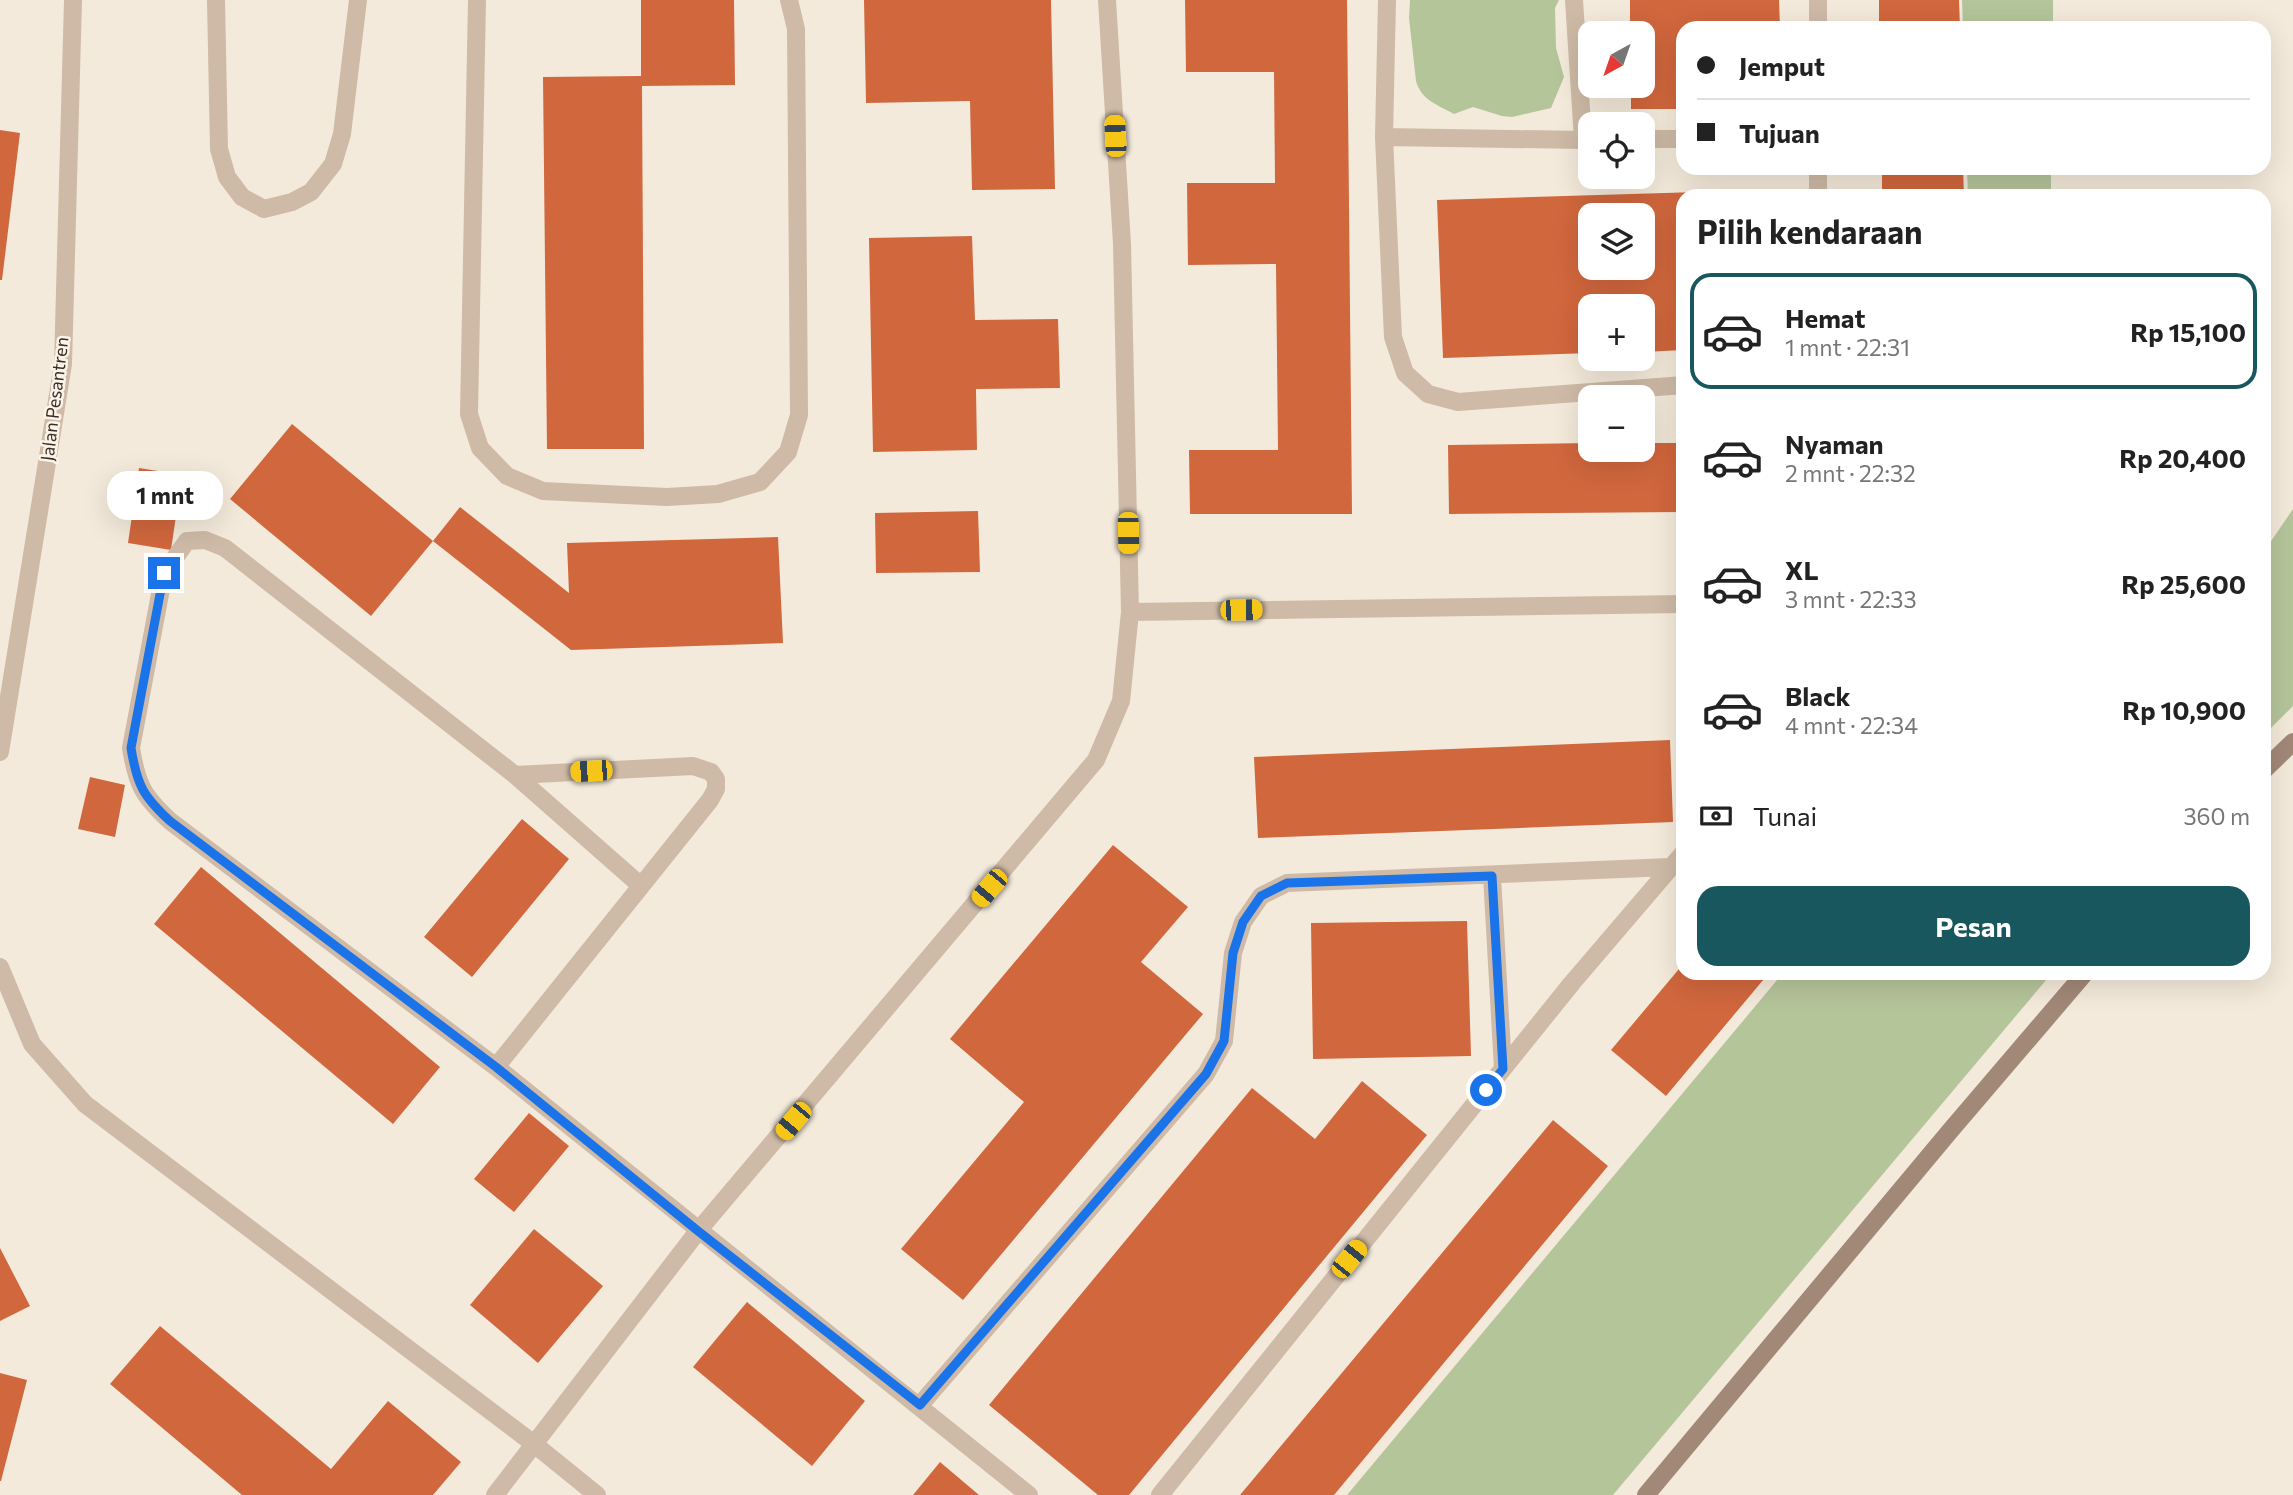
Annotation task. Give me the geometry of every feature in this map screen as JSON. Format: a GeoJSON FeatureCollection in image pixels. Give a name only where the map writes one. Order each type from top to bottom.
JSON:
{"type":"FeatureCollection","features":[{"type":"Feature","properties":{"kind":"main road"},"geometry":{"type":"LineString","coordinates":[[2271,763],[2293,742]]}},
{"type":"Feature","properties":{"kind":"main road"},"geometry":{"type":"LineString","coordinates":[[1646,1495],[2079,980]]}},
{"type":"Feature","properties":{"kind":"street","name":"Jalan Pesantren"},"geometry":{"type":"LineString","coordinates":[[0,752],[63,364],[73,0]]}},
{"type":"Feature","properties":{"kind":"street"},"geometry":{"type":"LineString","coordinates":[[216,0],[219,149],[227,177],[242,197],[264,209],[292,202],[311,192],[333,164],[342,134],[358,0]]}},
{"type":"Feature","properties":{"kind":"street"},"geometry":{"type":"LineString","coordinates":[[477,0],[469,414],[480,448],[507,477],[543,491],[667,497],[718,494],[760,482],[788,452],[799,415],[796,29],[789,0]]}},
{"type":"Feature","properties":{"kind":"street"},"geometry":{"type":"LineString","coordinates":[[495,1495],[698,1231],[1096,760],[1121,701],[1130,612],[1122,244],[1107,0]]}},
{"type":"Feature","properties":{"kind":"street"},"geometry":{"type":"LineString","coordinates":[[1387,0],[1384,137],[1393,337],[1405,373],[1428,394],[1458,402],[1676,386]]}},
{"type":"Feature","properties":{"kind":"street"},"geometry":{"type":"LineString","coordinates":[[1574,0],[1584,112]]}},
{"type":"Feature","properties":{"kind":"street"},"geometry":{"type":"LineString","coordinates":[[1818,0],[1818,21]]}},
{"type":"Feature","properties":{"kind":"street"},"geometry":{"type":"LineString","coordinates":[[1384,137],[1578,139]]}},
{"type":"Feature","properties":{"kind":"street"},"geometry":{"type":"LineString","coordinates":[[1655,139],[1676,139]]}},
{"type":"Feature","properties":{"kind":"street"},"geometry":{"type":"LineString","coordinates":[[640,885],[515,775],[225,548],[205,540],[187,541],[164,573],[131,748],[135,775],[148,800],[170,821],[496,1067],[1029,1495]]}},
{"type":"Feature","properties":{"kind":"street"},"geometry":{"type":"LineString","coordinates":[[1130,612],[1676,604]]}},
{"type":"Feature","properties":{"kind":"street"},"geometry":{"type":"LineString","coordinates":[[496,1067],[710,800],[716,789],[716,779],[711,772],[693,766],[515,775]]}},
{"type":"Feature","properties":{"kind":"street"},"geometry":{"type":"LineString","coordinates":[[1160,1495],[1503,1069],[1676,861]]}},
{"type":"Feature","properties":{"kind":"street"},"geometry":{"type":"LineString","coordinates":[[920,1405],[1206,1074],[1224,1041],[1233,953],[1243,922],[1261,896],[1287,883],[1670,867]]}},
{"type":"Feature","properties":{"kind":"street"},"geometry":{"type":"LineString","coordinates":[[1492,876],[1503,1069]]}},
{"type":"Feature","properties":{"kind":"street"},"geometry":{"type":"LineString","coordinates":[[0,967],[32,1044],[85,1104],[534,1444],[597,1495]]}},
{"type":"Feature","properties":{"kind":"green space"},"geometry":{"type":"Polygon","coordinates":[[[1410,0],[1559,0],[1555,8],[1556,48],[1564,77],[1551,108],[1512,117],[1473,107],[1454,114],[1431,101],[1418,88],[1416,81],[1409,18],[1410,0]]]}},
{"type":"Feature","properties":{"kind":"green space"},"geometry":{"type":"Polygon","coordinates":[[[1962,0],[2053,0],[2053,21],[1963,21],[1962,0]]]}},
{"type":"Feature","properties":{"kind":"green space"},"geometry":{"type":"Polygon","coordinates":[[[1967,175],[2051,175],[2051,189],[1968,189],[1967,175]]]}},
{"type":"Feature","properties":{"kind":"green space"},"geometry":{"type":"Polygon","coordinates":[[[2293,509],[2293,706],[2271,728],[2271,541],[2293,509]]]}},
{"type":"Feature","properties":{"kind":"green space"},"geometry":{"type":"Polygon","coordinates":[[[1777,980],[2046,980],[1613,1495],[1347,1495],[1777,980]]]}},
{"type":"Feature","properties":{"kind":"building"},"geometry":{"type":"Polygon","coordinates":[[[641,0],[734,0],[735,85],[642,86],[644,449],[547,449],[543,77],[641,76],[641,0]]]}},
{"type":"Feature","properties":{"kind":"building"},"geometry":{"type":"Polygon","coordinates":[[[864,0],[1051,0],[1055,189],[972,190],[970,101],[866,103],[864,0]]]}},
{"type":"Feature","properties":{"kind":"building"},"geometry":{"type":"Polygon","coordinates":[[[1185,0],[1347,0],[1352,514],[1190,514],[1189,450],[1278,450],[1276,264],[1188,265],[1187,183],[1275,183],[1274,72],[1186,72],[1185,0]]]}},
{"type":"Feature","properties":{"kind":"building"},"geometry":{"type":"Polygon","coordinates":[[[1630,0],[1779,0],[1780,21],[1676,21],[1676,109],[1631,109],[1631,98],[1656,98],[1656,21],[1630,21],[1630,0]]]}},
{"type":"Feature","properties":{"kind":"building"},"geometry":{"type":"Polygon","coordinates":[[[1879,0],[1959,0],[1960,21],[1879,21],[1879,0]]]}},
{"type":"Feature","properties":{"kind":"building"},"geometry":{"type":"Polygon","coordinates":[[[0,130],[20,133],[2,280],[0,280],[0,130]]]}},
{"type":"Feature","properties":{"kind":"building"},"geometry":{"type":"Polygon","coordinates":[[[1882,175],[1963,175],[1964,189],[1882,189],[1882,175]]]}},
{"type":"Feature","properties":{"kind":"building"},"geometry":{"type":"Polygon","coordinates":[[[1676,193],[1676,350],[1655,351],[1655,294],[1578,294],[1578,353],[1443,358],[1437,200],[1676,193]]]}},
{"type":"Feature","properties":{"kind":"building"},"geometry":{"type":"Polygon","coordinates":[[[972,236],[975,320],[1058,319],[1060,388],[976,389],[977,450],[873,452],[869,238],[972,236]]]}},
{"type":"Feature","properties":{"kind":"building"},"geometry":{"type":"Polygon","coordinates":[[[292,424],[433,541],[371,616],[230,499],[292,424]]]}},
{"type":"Feature","properties":{"kind":"building"},"geometry":{"type":"Polygon","coordinates":[[[1578,443],[1578,462],[1655,462],[1655,443],[1676,443],[1676,512],[1449,514],[1448,445],[1578,443]]]}},
{"type":"Feature","properties":{"kind":"building"},"geometry":{"type":"Polygon","coordinates":[[[139,468],[182,475],[171,550],[128,543],[139,468]]]}},
{"type":"Feature","properties":{"kind":"building"},"geometry":{"type":"Polygon","coordinates":[[[460,507],[569,593],[567,543],[778,537],[783,643],[571,650],[433,541],[460,507]]]}},
{"type":"Feature","properties":{"kind":"building"},"geometry":{"type":"Polygon","coordinates":[[[978,511],[980,572],[876,573],[875,513],[978,511]]]}},
{"type":"Feature","properties":{"kind":"building"},"geometry":{"type":"Polygon","coordinates":[[[1670,740],[1673,822],[1258,838],[1254,757],[1670,740]]]}},
{"type":"Feature","properties":{"kind":"building"},"geometry":{"type":"Polygon","coordinates":[[[90,777],[125,785],[115,837],[78,829],[90,777]]]}},
{"type":"Feature","properties":{"kind":"building"},"geometry":{"type":"Polygon","coordinates":[[[522,819],[569,859],[472,977],[424,937],[522,819]]]}},
{"type":"Feature","properties":{"kind":"building"},"geometry":{"type":"Polygon","coordinates":[[[1113,845],[1188,907],[1141,962],[1203,1014],[963,1300],[901,1249],[1024,1102],[950,1039],[1113,845]]]}},
{"type":"Feature","properties":{"kind":"building"},"geometry":{"type":"Polygon","coordinates":[[[201,867],[440,1067],[393,1124],[154,924],[201,867]]]}},
{"type":"Feature","properties":{"kind":"building"},"geometry":{"type":"Polygon","coordinates":[[[1467,921],[1471,1056],[1313,1059],[1311,923],[1467,921]]]}},
{"type":"Feature","properties":{"kind":"building"},"geometry":{"type":"Polygon","coordinates":[[[1676,973],[1676,980],[1763,980],[1666,1096],[1611,1050],[1676,973]]]}},
{"type":"Feature","properties":{"kind":"building"},"geometry":{"type":"Polygon","coordinates":[[[1362,1081],[1427,1135],[1129,1495],[1098,1495],[989,1405],[1252,1088],[1315,1139],[1362,1081]]]}},
{"type":"Feature","properties":{"kind":"building"},"geometry":{"type":"Polygon","coordinates":[[[529,1113],[569,1146],[514,1212],[474,1179],[529,1113]]]}},
{"type":"Feature","properties":{"kind":"building"},"geometry":{"type":"Polygon","coordinates":[[[1553,1120],[1608,1166],[1334,1495],[1240,1495],[1553,1120]]]}},
{"type":"Feature","properties":{"kind":"building"},"geometry":{"type":"Polygon","coordinates":[[[534,1229],[603,1286],[538,1363],[470,1305],[534,1229]]]}},
{"type":"Feature","properties":{"kind":"building"},"geometry":{"type":"Polygon","coordinates":[[[0,1248],[30,1306],[0,1321],[0,1248]]]}},
{"type":"Feature","properties":{"kind":"building"},"geometry":{"type":"Polygon","coordinates":[[[747,1302],[865,1401],[812,1466],[693,1367],[747,1302]]]}},
{"type":"Feature","properties":{"kind":"building"},"geometry":{"type":"Polygon","coordinates":[[[160,1326],[331,1469],[388,1401],[461,1462],[433,1495],[242,1495],[110,1384],[160,1326]]]}},
{"type":"Feature","properties":{"kind":"building"},"geometry":{"type":"Polygon","coordinates":[[[0,1373],[27,1380],[1,1481],[0,1481],[0,1373]]]}},
{"type":"Feature","properties":{"kind":"building"},"geometry":{"type":"Polygon","coordinates":[[[940,1462],[979,1495],[913,1495],[940,1462]]]}},
{"type":"Feature","properties":{"kind":"route"},"geometry":{"type":"LineString","coordinates":[[164,573],[131,748],[135,775],[148,800],[170,821],[496,1067],[698,1231],[920,1405],[1206,1074],[1224,1041],[1233,953],[1243,922],[1261,896],[1287,883],[1492,876],[1503,1069],[1486,1090]]}}]}
